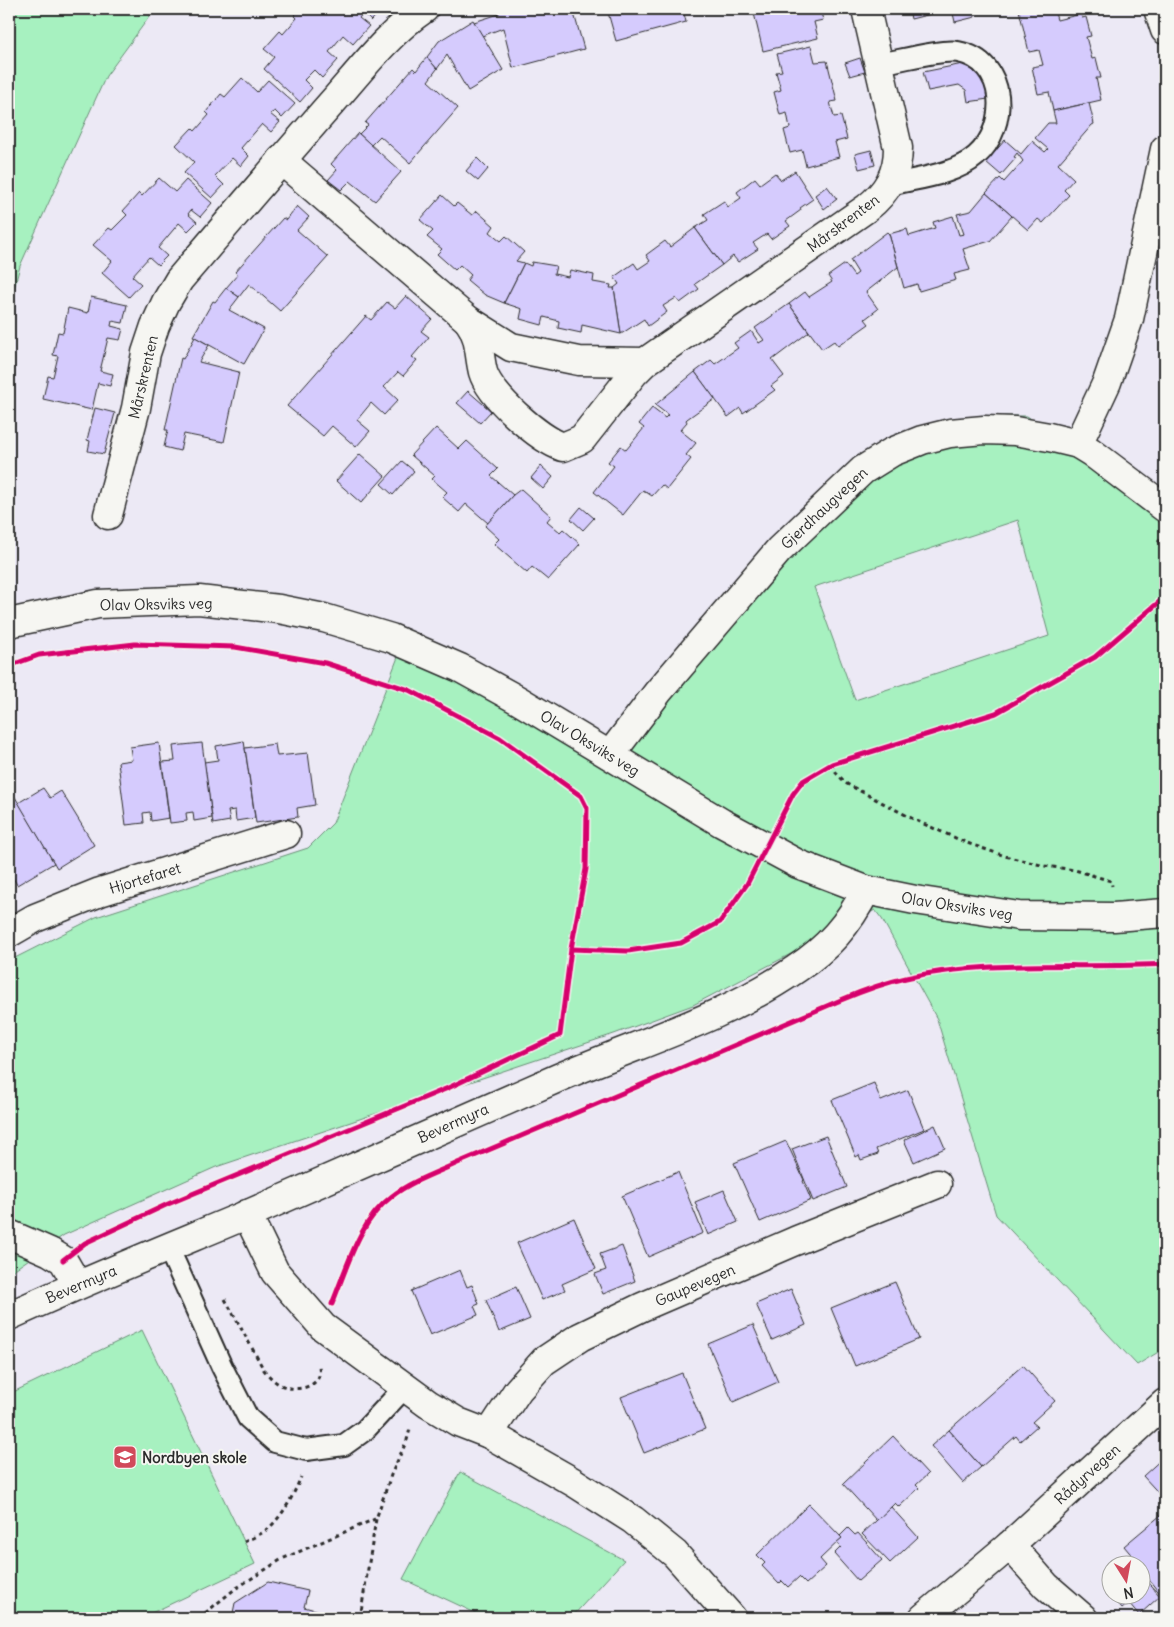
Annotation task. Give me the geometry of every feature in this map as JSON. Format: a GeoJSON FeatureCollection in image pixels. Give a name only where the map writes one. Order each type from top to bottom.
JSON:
{"type":"FeatureCollection","features":[{"type":"Feature","properties":{"kind":"street","name":"Mårskrenten"},"geometry":{"type":"LineString","coordinates":[[108,515],[136,408],[146,353],[155,326],[179,280],[281,160],[392,36],[424,9]]}},
{"type":"Feature","properties":{"kind":"street","name":"Mårskrenten"},"geometry":{"type":"LineString","coordinates":[[468,320],[478,337],[483,372],[490,387],[512,411],[544,438],[563,447],[582,439],[634,373],[645,362],[867,208],[890,185],[898,158],[898,148],[866,9]]}},
{"type":"Feature","properties":{"kind":"street"},"geometry":{"type":"LineString","coordinates":[[1158,9],[1165,30]]}},
{"type":"Feature","properties":{"kind":"street"},"geometry":{"type":"LineString","coordinates":[[1078,444],[1107,382],[1129,319],[1165,149]]}},
{"type":"Feature","properties":{"kind":"street","name":"Mårskrenten"},"geometry":{"type":"LineString","coordinates":[[281,160],[468,320],[511,347],[579,361],[645,362]]}},
{"type":"Feature","properties":{"kind":"street","name":"Gjerdhaugvegen"},"geometry":{"type":"LineString","coordinates":[[610,755],[658,692],[779,550],[863,470],[900,449],[922,440],[984,430],[1049,437],[1078,444],[1165,508]]}},
{"type":"Feature","properties":{"kind":"street","name":"Olav Oksviks veg"},"geometry":{"type":"LineString","coordinates":[[9,623],[98,604],[199,600],[279,609],[324,618],[390,638],[460,668],[518,700],[722,823],[798,864],[866,890],[934,904],[1018,916],[1062,918],[1165,914]]}},
{"type":"Feature","properties":{"kind":"street","name":"Hjortefaret"},"geometry":{"type":"LineString","coordinates":[[9,933],[35,918],[100,892],[286,834]]}},
{"type":"Feature","properties":{"kind":"street","name":"Bevermyra"},"geometry":{"type":"LineString","coordinates":[[9,1316],[77,1284],[247,1214],[564,1075],[711,1016],[762,991],[821,951],[854,912],[866,890]]}},
{"type":"Feature","properties":{"kind":"street","name":"Gaupevegen"},"geometry":{"type":"LineString","coordinates":[[489,1434],[518,1390],[544,1361],[580,1337],[642,1307],[795,1241],[937,1184]]}},
{"type":"Feature","properties":{"kind":"street"},"geometry":{"type":"LineString","coordinates":[[247,1214],[275,1272],[324,1327],[428,1404],[458,1422],[489,1434],[575,1483],[633,1520],[675,1554],[732,1618]]}},
{"type":"Feature","properties":{"kind":"street"},"geometry":{"type":"LineString","coordinates":[[9,1234],[50,1252],[63,1260],[77,1284]]}},
{"type":"Feature","properties":{"kind":"street","name":"Rådyrvegen"},"geometry":{"type":"LineString","coordinates":[[1010,1545],[1165,1403]]}},
{"type":"Feature","properties":{"kind":"street"},"geometry":{"type":"LineString","coordinates":[[923,1618],[1010,1545],[1046,1586],[1083,1618]]}},
{"type":"Feature","properties":{"kind":"lane"},"geometry":{"type":"LineString","coordinates":[[879,64],[957,51],[977,58],[988,67],[995,81],[998,102],[997,120],[989,139],[976,156],[953,170],[890,185]]}},
{"type":"Feature","properties":{"kind":"lane"},"geometry":{"type":"LineString","coordinates":[[168,1247],[222,1367],[248,1418],[276,1442],[306,1450],[344,1445],[365,1430],[405,1387]]}},
{"type":"Feature","properties":{"kind":"path"},"geometry":{"type":"LineString","coordinates":[[824,768],[840,761]]}},
{"type":"Feature","properties":{"kind":"path"},"geometry":{"type":"LineString","coordinates":[[832,764],[837,774],[847,784],[917,821],[967,843],[1005,856],[1045,866],[1076,870],[1112,880],[1114,917]]}},
{"type":"Feature","properties":{"kind":"path"},"geometry":{"type":"LineString","coordinates":[[225,1299],[264,1370],[278,1383],[283,1386],[296,1388],[307,1387],[315,1382],[319,1375],[319,1361]]}},
{"type":"Feature","properties":{"kind":"path"},"geometry":{"type":"LineString","coordinates":[[360,1618],[376,1518],[391,1475],[408,1440],[411,1424]]}},
{"type":"Feature","properties":{"kind":"path"},"geometry":{"type":"LineString","coordinates":[[244,1542],[268,1529],[285,1510],[302,1474]]}},
{"type":"Feature","properties":{"kind":"path"},"geometry":{"type":"LineString","coordinates":[[199,1618],[235,1589],[282,1559],[376,1518]]}},
{"type":"Feature","properties":{"kind":"green space"},"geometry":{"type":"Polygon","coordinates":[[[9,9],[155,9],[106,76],[20,266],[9,307],[9,9]]]}},
{"type":"Feature","properties":{"kind":"green space"},"geometry":{"type":"Polygon","coordinates":[[[1006,416],[1027,416],[1165,514],[1165,1348],[1137,1365],[996,1215],[937,1019],[882,919],[875,910],[693,1005],[614,1034],[216,1167],[64,1235],[9,1273],[9,961],[96,917],[308,848],[333,823],[400,652],[586,744],[611,734],[751,569],[938,425],[1006,416]],[[1018,520],[814,587],[855,700],[1049,636],[1018,520]]]}},
{"type":"Feature","properties":{"kind":"green space"},"geometry":{"type":"Polygon","coordinates":[[[142,1330],[255,1564],[141,1618],[9,1618],[9,1394],[142,1330]]]}},
{"type":"Feature","properties":{"kind":"green space"},"geometry":{"type":"Polygon","coordinates":[[[460,1472],[624,1560],[571,1618],[486,1618],[403,1579],[460,1472]]]}},
{"type":"Feature","properties":{"kind":"building"},"geometry":{"type":"Polygon","coordinates":[[[300,9],[382,9],[371,21],[363,13],[359,18],[369,26],[353,44],[343,35],[329,52],[338,60],[322,78],[314,70],[304,80],[312,88],[300,102],[264,69],[274,57],[264,49],[280,31],[283,34],[297,18],[294,15],[300,9]]]}},
{"type":"Feature","properties":{"kind":"building"},"geometry":{"type":"Polygon","coordinates":[[[577,9],[573,10],[584,49],[513,68],[503,28],[482,36],[474,22],[499,14],[498,10],[577,9]]]}},
{"type":"Feature","properties":{"kind":"building"},"geometry":{"type":"Polygon","coordinates":[[[607,9],[683,9],[686,22],[616,41],[607,9]]]}},
{"type":"Feature","properties":{"kind":"building"},"geometry":{"type":"Polygon","coordinates":[[[753,9],[820,9],[823,20],[814,22],[818,38],[763,51],[753,9]]]}},
{"type":"Feature","properties":{"kind":"building"},"geometry":{"type":"Polygon","coordinates":[[[909,9],[930,9],[931,14],[911,19],[909,9]]]}},
{"type":"Feature","properties":{"kind":"building"},"geometry":{"type":"Polygon","coordinates":[[[952,9],[973,9],[975,17],[955,22],[952,9]]]}},
{"type":"Feature","properties":{"kind":"building"},"geometry":{"type":"Polygon","coordinates":[[[1054,9],[1057,20],[1081,14],[1082,18],[1086,17],[1091,36],[1086,37],[1092,59],[1096,58],[1101,78],[1096,78],[1101,100],[1053,111],[1049,92],[1038,94],[1032,67],[1043,65],[1039,50],[1029,52],[1019,10],[1054,9]]]}},
{"type":"Feature","properties":{"kind":"building"},"geometry":{"type":"Polygon","coordinates":[[[473,20],[503,70],[468,91],[447,55],[437,69],[427,57],[439,41],[473,20]]]}},
{"type":"Feature","properties":{"kind":"building"},"geometry":{"type":"Polygon","coordinates":[[[811,46],[815,62],[827,61],[837,101],[830,102],[834,117],[841,116],[847,139],[835,142],[839,157],[806,166],[802,150],[790,153],[784,130],[790,128],[787,113],[780,115],[774,92],[781,90],[776,72],[782,71],[777,54],[811,46]]]}},
{"type":"Feature","properties":{"kind":"building"},"geometry":{"type":"Polygon","coordinates":[[[427,57],[437,69],[428,81],[458,108],[410,163],[380,136],[371,145],[359,134],[368,125],[365,123],[413,68],[416,71],[427,57]]]}},
{"type":"Feature","properties":{"kind":"building"},"geometry":{"type":"Polygon","coordinates":[[[860,58],[865,72],[850,76],[845,63],[860,58]]]}},
{"type":"Feature","properties":{"kind":"building"},"geometry":{"type":"Polygon","coordinates":[[[963,64],[984,77],[988,99],[968,102],[966,90],[959,85],[928,91],[923,72],[963,64]]]}},
{"type":"Feature","properties":{"kind":"building"},"geometry":{"type":"Polygon","coordinates":[[[242,78],[257,92],[268,80],[295,104],[282,118],[275,111],[270,114],[280,122],[271,132],[262,124],[241,148],[249,156],[241,166],[232,158],[215,176],[224,185],[212,198],[184,173],[194,162],[176,145],[192,128],[195,131],[209,115],[206,112],[221,94],[225,97],[242,78]]]}},
{"type":"Feature","properties":{"kind":"building"},"geometry":{"type":"Polygon","coordinates":[[[1089,103],[1094,124],[1058,164],[1074,179],[1064,190],[1069,195],[1043,223],[1038,219],[1028,230],[986,193],[1000,178],[1004,182],[1023,161],[1017,153],[1014,157],[1016,158],[1001,175],[986,162],[1005,140],[1021,154],[1032,141],[1045,152],[1048,149],[1035,138],[1048,123],[1056,123],[1053,111],[1089,103]]]}},
{"type":"Feature","properties":{"kind":"building"},"geometry":{"type":"Polygon","coordinates":[[[358,133],[401,172],[375,201],[350,181],[341,190],[328,180],[337,170],[331,164],[358,133]]]}},
{"type":"Feature","properties":{"kind":"building"},"geometry":{"type":"Polygon","coordinates":[[[871,150],[875,165],[859,169],[855,154],[871,150]]]}},
{"type":"Feature","properties":{"kind":"building"},"geometry":{"type":"Polygon","coordinates":[[[477,158],[488,169],[478,181],[466,171],[477,158]]]}},
{"type":"Feature","properties":{"kind":"building"},"geometry":{"type":"Polygon","coordinates":[[[795,171],[813,199],[786,221],[790,226],[771,239],[767,234],[753,243],[758,249],[738,262],[733,256],[722,265],[695,228],[708,220],[704,214],[724,201],[728,207],[741,198],[737,192],[755,178],[760,184],[775,173],[781,180],[795,171]]]}},
{"type":"Feature","properties":{"kind":"building"},"geometry":{"type":"Polygon","coordinates":[[[159,178],[175,192],[186,180],[212,203],[200,217],[191,210],[188,214],[197,222],[188,231],[179,223],[158,248],[167,256],[158,265],[149,257],[132,276],[141,284],[129,297],[102,273],[112,261],[93,245],[109,228],[112,230],[127,215],[123,211],[139,193],[142,196],[159,178]]]}},
{"type":"Feature","properties":{"kind":"building"},"geometry":{"type":"Polygon","coordinates":[[[827,186],[837,199],[824,209],[815,195],[827,186]]]}},
{"type":"Feature","properties":{"kind":"building"},"geometry":{"type":"Polygon","coordinates":[[[986,193],[1012,216],[990,241],[963,249],[970,270],[954,274],[956,280],[919,291],[917,284],[904,288],[889,234],[907,229],[909,236],[935,228],[933,222],[953,216],[959,235],[964,234],[957,214],[971,211],[986,193]]]}},
{"type":"Feature","properties":{"kind":"building"},"geometry":{"type":"Polygon","coordinates":[[[442,195],[454,206],[457,203],[472,215],[477,211],[494,226],[490,232],[501,241],[506,236],[524,252],[516,261],[524,263],[504,303],[485,295],[467,280],[471,275],[460,265],[455,270],[437,254],[442,249],[427,237],[433,231],[420,220],[442,195]]]}},
{"type":"Feature","properties":{"kind":"building"},"geometry":{"type":"Polygon","coordinates":[[[297,206],[309,217],[297,230],[328,257],[280,311],[249,284],[239,297],[226,288],[238,274],[235,272],[283,218],[286,220],[297,206]]]}},
{"type":"Feature","properties":{"kind":"building"},"geometry":{"type":"Polygon","coordinates":[[[695,228],[722,265],[695,284],[699,289],[680,303],[676,298],[663,306],[667,312],[648,326],[644,319],[621,334],[614,288],[619,284],[614,277],[634,263],[638,269],[650,261],[646,255],[665,241],[670,247],[695,228]]]}},
{"type":"Feature","properties":{"kind":"building"},"geometry":{"type":"Polygon","coordinates":[[[887,232],[898,267],[866,292],[878,309],[865,319],[869,324],[838,346],[834,341],[822,349],[789,304],[805,292],[809,297],[832,282],[828,276],[845,264],[854,276],[858,273],[850,260],[887,232]]]}},
{"type":"Feature","properties":{"kind":"building"},"geometry":{"type":"Polygon","coordinates":[[[532,262],[556,266],[554,274],[568,277],[570,270],[594,275],[593,282],[611,285],[610,288],[614,288],[621,334],[582,325],[581,333],[558,328],[559,321],[544,317],[542,325],[520,319],[522,309],[504,303],[524,263],[531,266],[532,262]]]}},
{"type":"Feature","properties":{"kind":"building"},"geometry":{"type":"Polygon","coordinates":[[[226,288],[239,297],[229,310],[264,329],[244,364],[193,336],[213,301],[215,302],[226,288]]]}},
{"type":"Feature","properties":{"kind":"building"},"geometry":{"type":"Polygon","coordinates":[[[406,296],[432,319],[421,331],[429,337],[412,357],[417,360],[403,376],[398,372],[384,387],[398,400],[384,415],[371,403],[357,420],[370,431],[356,447],[332,426],[323,436],[287,406],[366,316],[371,320],[387,302],[395,308],[406,296]]]}},
{"type":"Feature","properties":{"kind":"building"},"geometry":{"type":"Polygon","coordinates":[[[91,297],[127,305],[123,323],[112,321],[111,326],[123,329],[120,340],[108,338],[100,371],[113,374],[110,386],[98,383],[92,410],[43,399],[48,376],[53,377],[58,356],[53,355],[58,332],[63,333],[68,308],[88,313],[91,297]]]}},
{"type":"Feature","properties":{"kind":"building"},"geometry":{"type":"Polygon","coordinates":[[[789,304],[809,332],[772,360],[784,376],[771,386],[775,390],[743,413],[740,408],[728,417],[695,372],[711,360],[715,364],[738,348],[734,343],[751,331],[759,343],[764,340],[755,328],[789,304]]]}},
{"type":"Feature","properties":{"kind":"building"},"geometry":{"type":"Polygon","coordinates":[[[195,337],[209,345],[199,362],[239,372],[224,442],[184,434],[180,451],[164,447],[168,430],[165,430],[181,358],[183,359],[195,337]]]}},
{"type":"Feature","properties":{"kind":"building"},"geometry":{"type":"Polygon","coordinates":[[[695,372],[715,399],[687,419],[687,422],[680,430],[696,443],[686,455],[691,459],[667,489],[662,485],[652,496],[643,490],[623,515],[594,492],[614,466],[608,462],[621,446],[626,450],[644,428],[639,424],[652,408],[665,418],[668,415],[655,405],[695,372]]]}},
{"type":"Feature","properties":{"kind":"building"},"geometry":{"type":"Polygon","coordinates":[[[468,391],[491,411],[480,423],[457,403],[468,391]]]}},
{"type":"Feature","properties":{"kind":"building"},"geometry":{"type":"Polygon","coordinates":[[[95,408],[115,413],[104,454],[88,451],[90,441],[87,440],[95,408]]]}},
{"type":"Feature","properties":{"kind":"building"},"geometry":{"type":"Polygon","coordinates":[[[436,428],[459,449],[467,441],[498,469],[491,476],[513,495],[488,523],[466,504],[459,512],[442,497],[447,492],[432,479],[435,476],[411,455],[436,428]]]}},
{"type":"Feature","properties":{"kind":"building"},"geometry":{"type":"Polygon","coordinates":[[[360,454],[385,476],[361,503],[336,481],[360,454]]]}},
{"type":"Feature","properties":{"kind":"building"},"geometry":{"type":"Polygon","coordinates":[[[402,461],[414,471],[393,495],[381,484],[402,461]]]}},
{"type":"Feature","properties":{"kind":"building"},"geometry":{"type":"Polygon","coordinates":[[[541,466],[553,477],[543,489],[531,478],[541,466]]]}},
{"type":"Feature","properties":{"kind":"building"},"geometry":{"type":"Polygon","coordinates":[[[521,489],[551,516],[547,521],[560,532],[563,529],[580,544],[548,580],[532,567],[527,573],[494,544],[499,539],[485,526],[513,495],[521,489]]]}},
{"type":"Feature","properties":{"kind":"building"},"geometry":{"type":"Polygon","coordinates":[[[581,507],[594,518],[583,530],[571,519],[581,507]]]}},
{"type":"Feature","properties":{"kind":"building"},"geometry":{"type":"Polygon","coordinates":[[[244,741],[255,818],[236,821],[235,810],[228,811],[230,821],[213,824],[204,762],[218,760],[216,746],[244,741]]]}},
{"type":"Feature","properties":{"kind":"building"},"geometry":{"type":"Polygon","coordinates":[[[159,743],[169,818],[151,821],[150,812],[143,813],[144,823],[126,825],[118,762],[132,760],[130,747],[159,743]]]}},
{"type":"Feature","properties":{"kind":"building"},"geometry":{"type":"Polygon","coordinates":[[[202,743],[212,818],[194,821],[193,812],[186,813],[187,821],[170,823],[162,762],[175,761],[173,746],[202,743]]]}},
{"type":"Feature","properties":{"kind":"building"},"geometry":{"type":"Polygon","coordinates":[[[275,744],[277,756],[308,753],[315,805],[297,808],[298,817],[256,823],[245,748],[275,744]]]}},
{"type":"Feature","properties":{"kind":"building"},"geometry":{"type":"Polygon","coordinates":[[[43,788],[50,798],[61,791],[94,845],[57,868],[18,803],[43,788]]]}},
{"type":"Feature","properties":{"kind":"building"},"geometry":{"type":"Polygon","coordinates":[[[15,797],[54,863],[17,885],[9,870],[9,801],[15,797]]]}},
{"type":"Feature","properties":{"kind":"building"},"geometry":{"type":"Polygon","coordinates":[[[874,1083],[881,1101],[908,1090],[924,1129],[876,1149],[878,1154],[861,1160],[859,1155],[856,1157],[832,1100],[874,1083]]]}},
{"type":"Feature","properties":{"kind":"building"},"geometry":{"type":"Polygon","coordinates":[[[935,1125],[945,1148],[914,1162],[904,1140],[935,1125]]]}},
{"type":"Feature","properties":{"kind":"building"},"geometry":{"type":"Polygon","coordinates":[[[826,1136],[847,1187],[813,1201],[792,1149],[826,1136]]]}},
{"type":"Feature","properties":{"kind":"building"},"geometry":{"type":"Polygon","coordinates":[[[786,1141],[811,1200],[760,1222],[734,1163],[786,1141]]]}},
{"type":"Feature","properties":{"kind":"building"},"geometry":{"type":"Polygon","coordinates":[[[678,1172],[703,1233],[648,1257],[622,1196],[678,1172]]]}},
{"type":"Feature","properties":{"kind":"building"},"geometry":{"type":"Polygon","coordinates":[[[724,1190],[738,1222],[708,1235],[695,1202],[724,1190]]]}},
{"type":"Feature","properties":{"kind":"building"},"geometry":{"type":"Polygon","coordinates":[[[574,1218],[596,1269],[562,1284],[565,1290],[542,1300],[517,1243],[574,1218]]]}},
{"type":"Feature","properties":{"kind":"building"},"geometry":{"type":"Polygon","coordinates":[[[622,1246],[635,1281],[603,1294],[595,1274],[606,1270],[600,1254],[622,1246]]]}},
{"type":"Feature","properties":{"kind":"building"},"geometry":{"type":"Polygon","coordinates":[[[460,1270],[467,1287],[472,1285],[479,1304],[474,1306],[478,1315],[430,1335],[411,1291],[460,1270]]]}},
{"type":"Feature","properties":{"kind":"building"},"geometry":{"type":"Polygon","coordinates":[[[895,1282],[919,1339],[855,1366],[831,1308],[895,1282]]]}},
{"type":"Feature","properties":{"kind":"building"},"geometry":{"type":"Polygon","coordinates":[[[516,1287],[530,1319],[499,1332],[486,1300],[516,1287]]]}},
{"type":"Feature","properties":{"kind":"building"},"geometry":{"type":"Polygon","coordinates":[[[791,1289],[806,1325],[772,1340],[756,1304],[791,1289]]]}},
{"type":"Feature","properties":{"kind":"building"},"geometry":{"type":"Polygon","coordinates":[[[753,1325],[778,1382],[733,1402],[708,1344],[753,1325]]]}},
{"type":"Feature","properties":{"kind":"building"},"geometry":{"type":"Polygon","coordinates":[[[1023,1365],[1055,1401],[1032,1422],[1037,1426],[1020,1441],[1016,1436],[981,1467],[949,1430],[1023,1365]]]}},
{"type":"Feature","properties":{"kind":"building"},"geometry":{"type":"Polygon","coordinates":[[[682,1373],[705,1429],[644,1453],[621,1397],[682,1373]]]}},
{"type":"Feature","properties":{"kind":"building"},"geometry":{"type":"Polygon","coordinates":[[[949,1430],[981,1467],[963,1483],[931,1446],[949,1430]]]}},
{"type":"Feature","properties":{"kind":"building"},"geometry":{"type":"Polygon","coordinates":[[[893,1436],[928,1474],[916,1485],[919,1488],[899,1507],[895,1503],[877,1521],[843,1484],[893,1436]]]}},
{"type":"Feature","properties":{"kind":"building"},"geometry":{"type":"Polygon","coordinates":[[[1165,1456],[1165,1500],[1143,1476],[1165,1456]]]}},
{"type":"Feature","properties":{"kind":"building"},"geometry":{"type":"Polygon","coordinates":[[[809,1504],[842,1538],[820,1559],[826,1566],[806,1584],[799,1577],[788,1587],[782,1581],[779,1584],[762,1566],[765,1563],[757,1555],[809,1504]]]}},
{"type":"Feature","properties":{"kind":"building"},"geometry":{"type":"Polygon","coordinates":[[[891,1507],[918,1537],[890,1563],[862,1534],[891,1507]]]}},
{"type":"Feature","properties":{"kind":"building"},"geometry":{"type":"Polygon","coordinates":[[[1161,1515],[1165,1519],[1165,1591],[1161,1595],[1152,1584],[1152,1554],[1131,1554],[1124,1546],[1161,1515]]]}},
{"type":"Feature","properties":{"kind":"building"},"geometry":{"type":"Polygon","coordinates":[[[848,1528],[855,1535],[858,1533],[882,1560],[858,1581],[834,1554],[841,1547],[836,1543],[842,1538],[840,1536],[848,1528]]]}},
{"type":"Feature","properties":{"kind":"building"},"geometry":{"type":"Polygon","coordinates":[[[268,1582],[308,1591],[304,1607],[346,1618],[232,1618],[235,1603],[268,1582]]]}},
{"type":"Feature","properties":{"kind":"building"},"geometry":{"type":"Polygon","coordinates":[[[1152,1587],[1160,1596],[1152,1603],[1152,1587]]]}},
{"type":"Feature","properties":{"kind":"building"},"geometry":{"type":"Polygon","coordinates":[[[1118,1604],[1128,1604],[1122,1609],[1118,1604]]]}},
{"type":"Feature","properties":{"kind":"building"},"geometry":{"type":"Polygon","coordinates":[[[1130,1604],[1151,1604],[1139,1615],[1130,1604]]]}},
{"type":"Feature","properties":{"kind":"cycle path"},"geometry":{"type":"LineString","coordinates":[[571,949],[628,951],[681,943],[720,922],[747,884],[793,794],[803,781],[832,764],[996,713],[1095,657],[1165,597]]}},
{"type":"Feature","properties":{"kind":"cycle path"},"geometry":{"type":"LineString","coordinates":[[9,666],[39,655],[135,644],[235,647],[325,663],[409,690],[500,738],[581,796],[587,808],[586,869],[571,949],[560,1035],[448,1088],[168,1204],[85,1243],[63,1260]]}},
{"type":"Feature","properties":{"kind":"cycle path"},"geometry":{"type":"LineString","coordinates":[[332,1304],[355,1246],[370,1219],[391,1197],[407,1186],[849,997],[906,978],[970,968],[1165,964]]}},
{"type":"Feature","properties":{"kind":"place","name":"Nordbyen skole"},"geometry":{"type":"Point","coordinates":[125,1457]}}]}
